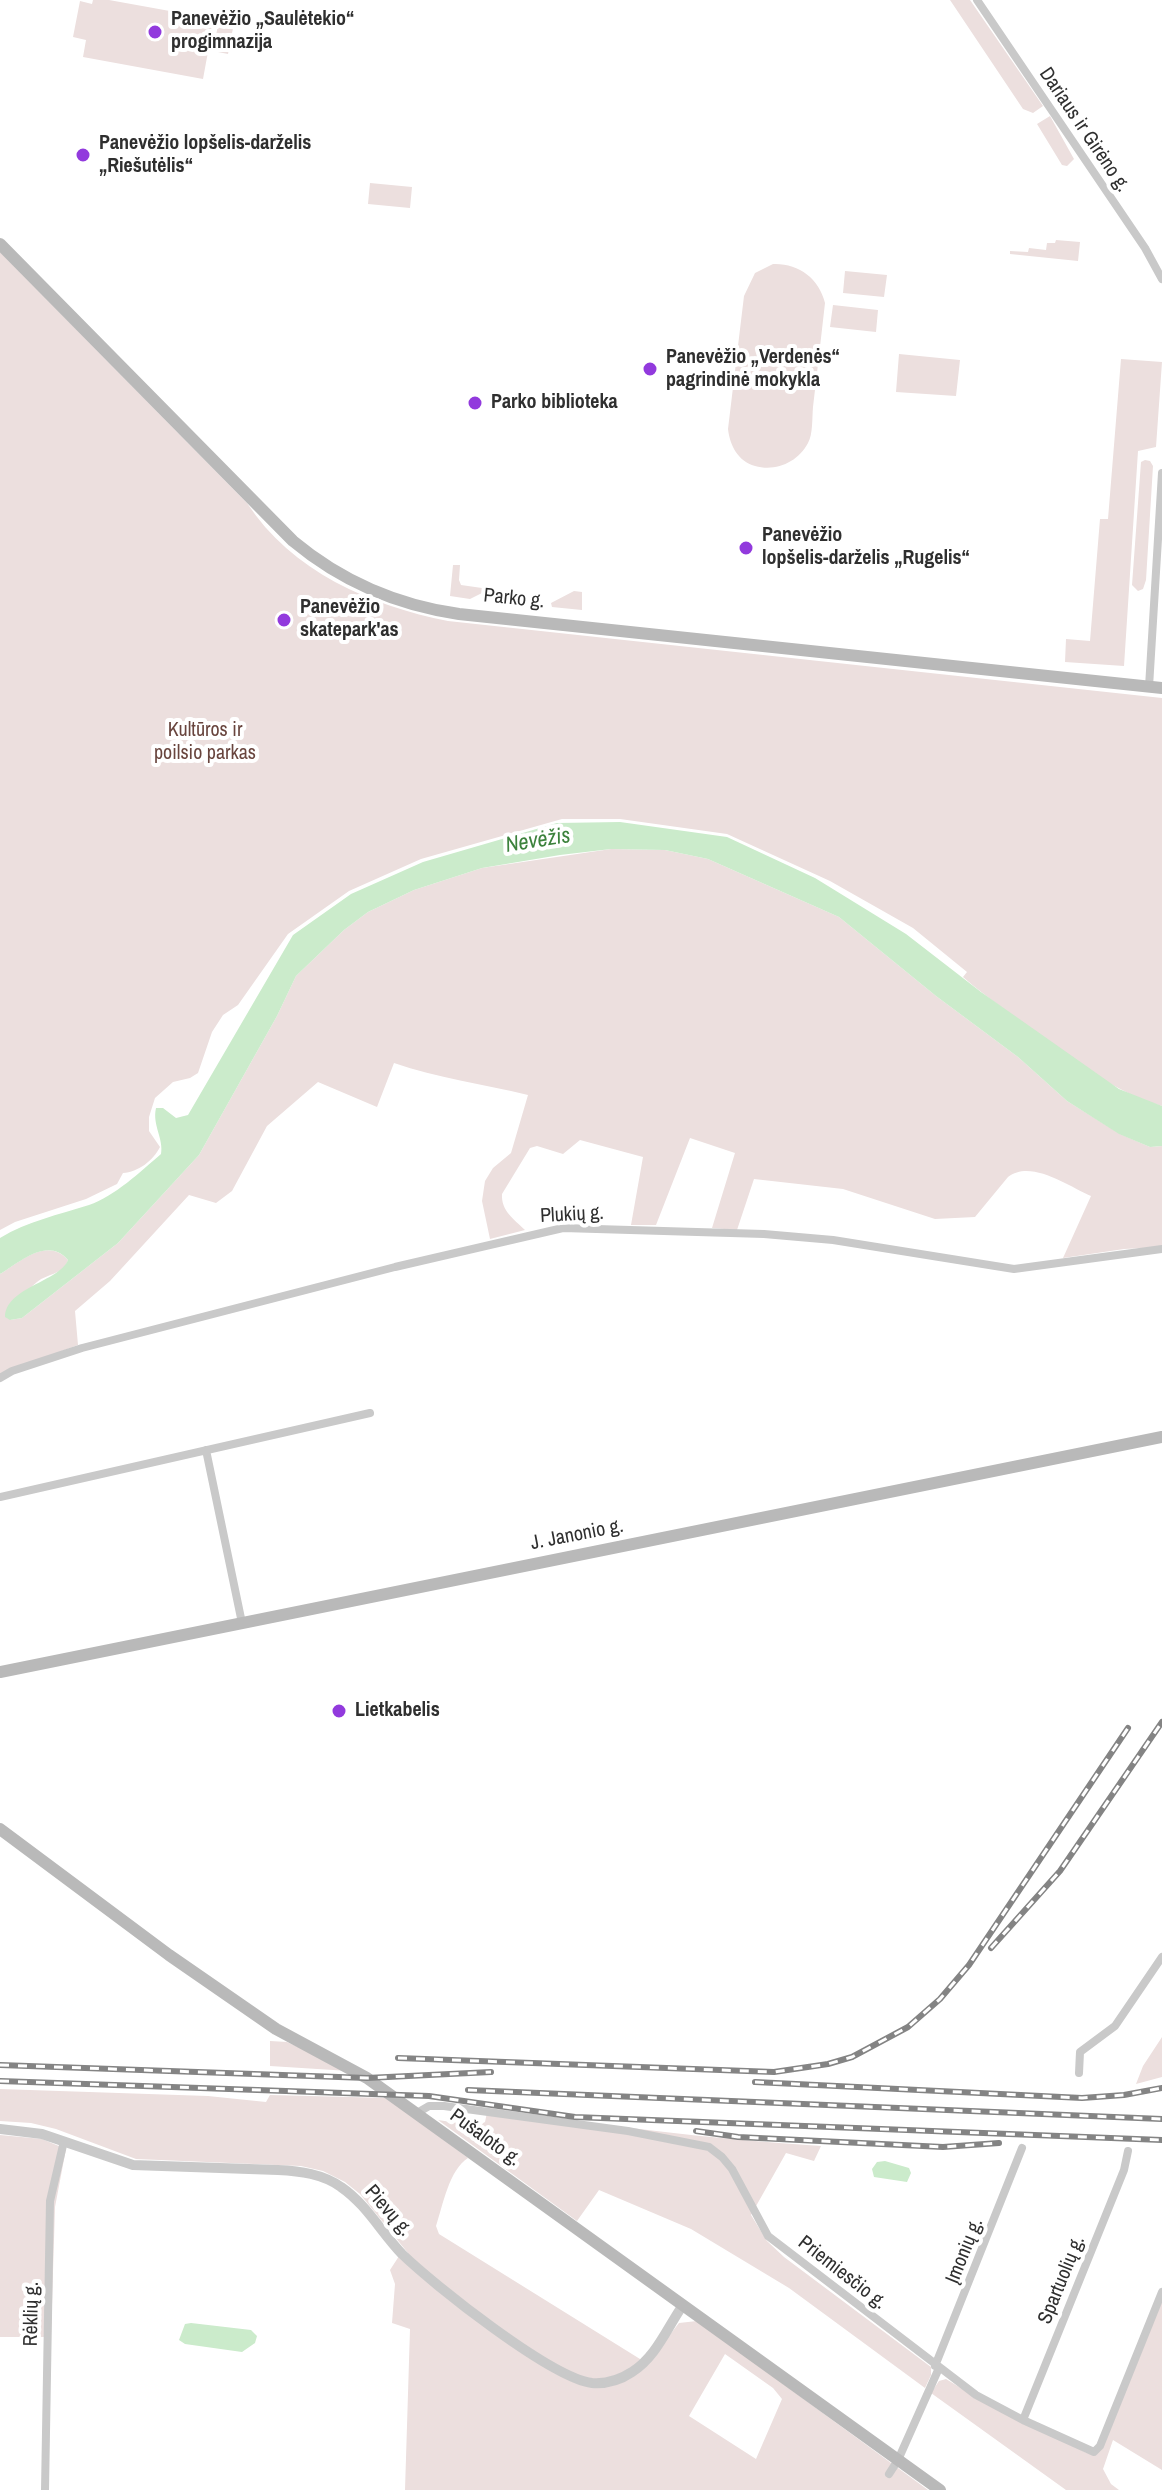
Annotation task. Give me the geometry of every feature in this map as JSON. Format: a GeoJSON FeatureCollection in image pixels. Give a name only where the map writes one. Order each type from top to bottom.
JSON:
{"type":"FeatureCollection","features":[{"type":"Feature","properties":{"kind":"main road","name":"Parko g."},"geometry":{"type":"LineString","coordinates":[[0,244],[293,541],[338,574],[382,595],[420,607],[459,614],[1156,688]]}},
{"type":"Feature","properties":{"kind":"main road","name":"J. Janonio g."},"geometry":{"type":"LineString","coordinates":[[0,1672],[1162,1437]]}},
{"type":"Feature","properties":{"kind":"main road","name":"Pušaloto g."},"geometry":{"type":"LineString","coordinates":[[0,1829],[169,1955],[276,2029],[353,2069],[417,2113],[940,2490]]}},
{"type":"Feature","properties":{"kind":"street","name":"Dariaus ir Girėno g."},"geometry":{"type":"LineString","coordinates":[[977,0],[1145,248],[1162,279]]}},
{"type":"Feature","properties":{"kind":"street"},"geometry":{"type":"LineString","coordinates":[[1156,688],[1162,473]]}},
{"type":"Feature","properties":{"kind":"street","name":"Plukių g."},"geometry":{"type":"LineString","coordinates":[[0,1378],[12,1371],[82,1348],[539,1231],[563,1228],[792,1236],[1014,1269],[1162,1249]]}},
{"type":"Feature","properties":{"kind":"street"},"geometry":{"type":"LineString","coordinates":[[0,1497],[370,1413]]}},
{"type":"Feature","properties":{"kind":"street"},"geometry":{"type":"LineString","coordinates":[[206,1450],[242,1623]]}},
{"type":"Feature","properties":{"kind":"street"},"geometry":{"type":"LineString","coordinates":[[1079,2073],[1080,2052],[1115,2026],[1162,1957]]}},
{"type":"Feature","properties":{"kind":"street","name":"Priemiesčio g."},"geometry":{"type":"LineString","coordinates":[[417,2113],[429,2106],[444,2106],[628,2131],[709,2147],[732,2169],[768,2236],[976,2395],[1094,2452],[1100,2446],[1162,2292]]}},
{"type":"Feature","properties":{"kind":"street","name":"Pievų g."},"geometry":{"type":"LineString","coordinates":[[0,2129],[42,2134],[133,2165],[300,2171],[331,2181],[355,2198],[401,2253],[445,2290],[537,2357],[583,2381],[611,2382],[639,2368],[656,2348],[683,2305]]}},
{"type":"Feature","properties":{"kind":"street","name":"Rėklių g."},"geometry":{"type":"LineString","coordinates":[[45,2490],[50,2201],[64,2141]]}},
{"type":"Feature","properties":{"kind":"street","name":"Įmonių g."},"geometry":{"type":"LineString","coordinates":[[889,2474],[898,2460],[937,2367],[1022,2148]]}},
{"type":"Feature","properties":{"kind":"street","name":"Spartuolių g."},"geometry":{"type":"LineString","coordinates":[[1023,2420],[1124,2170],[1128,2151]]}},
{"type":"Feature","properties":{"kind":"green space"},"geometry":{"type":"Polygon","coordinates":[[[93,0],[109,0],[214,19],[203,79],[83,57],[86,40],[73,37],[80,1],[92,4],[93,0]]]}},
{"type":"Feature","properties":{"kind":"green space"},"geometry":{"type":"Polygon","coordinates":[[[950,0],[970,0],[1043,106],[1033,113],[1023,109],[950,0]]]}},
{"type":"Feature","properties":{"kind":"green space"},"geometry":{"type":"Polygon","coordinates":[[[218,25],[233,28],[228,54],[213,51],[218,25]]]}},
{"type":"Feature","properties":{"kind":"green space"},"geometry":{"type":"Polygon","coordinates":[[[1050,116],[1074,159],[1067,166],[1062,165],[1037,124],[1050,116]]]}},
{"type":"Feature","properties":{"kind":"green space"},"geometry":{"type":"Polygon","coordinates":[[[370,183],[412,187],[410,208],[368,204],[370,183]]]}},
{"type":"Feature","properties":{"kind":"green space"},"geometry":{"type":"Polygon","coordinates":[[[1056,240],[1080,242],[1078,261],[1010,254],[1010,251],[1028,252],[1029,248],[1046,250],[1047,243],[1055,243],[1056,240]]]}},
{"type":"Feature","properties":{"kind":"green space","name":"Kultūros ir poilsio parkas"},"geometry":{"type":"Polygon","coordinates":[[[0,252],[247,503],[286,548],[335,582],[390,606],[448,621],[1162,698],[1162,1106],[1113,1085],[1082,1066],[972,985],[963,977],[967,972],[913,928],[830,881],[727,834],[620,819],[562,819],[421,859],[349,891],[288,934],[238,1005],[223,1015],[212,1032],[198,1073],[173,1082],[155,1098],[149,1117],[149,1131],[160,1147],[153,1157],[139,1168],[123,1173],[117,1184],[86,1199],[15,1222],[0,1230],[0,252]]]}},
{"type":"Feature","properties":{"kind":"green space"},"geometry":{"type":"Polygon","coordinates":[[[773,264],[799,269],[813,279],[825,303],[810,439],[804,450],[786,464],[763,468],[749,464],[740,457],[733,447],[728,429],[744,296],[755,273],[773,264]]]}},
{"type":"Feature","properties":{"kind":"green space"},"geometry":{"type":"Polygon","coordinates":[[[845,271],[887,275],[884,297],[843,293],[845,271]]]}},
{"type":"Feature","properties":{"kind":"green space"},"geometry":{"type":"Polygon","coordinates":[[[833,305],[878,310],[876,332],[830,327],[833,305]]]}},
{"type":"Feature","properties":{"kind":"green space"},"geometry":{"type":"Polygon","coordinates":[[[899,354],[960,360],[956,396],[896,392],[899,354]]]}},
{"type":"Feature","properties":{"kind":"green space"},"geometry":{"type":"Polygon","coordinates":[[[1121,359],[1162,362],[1156,447],[1138,451],[1124,666],[1065,662],[1066,639],[1090,641],[1100,519],[1108,519],[1121,359]]]}},
{"type":"Feature","properties":{"kind":"green space"},"geometry":{"type":"Polygon","coordinates":[[[1145,460],[1153,466],[1146,580],[1143,589],[1138,591],[1132,585],[1141,462],[1145,460]]]}},
{"type":"Feature","properties":{"kind":"green space"},"geometry":{"type":"Polygon","coordinates":[[[453,565],[460,565],[461,585],[482,588],[482,593],[470,599],[450,596],[453,565]]]}},
{"type":"Feature","properties":{"kind":"green space"},"geometry":{"type":"Polygon","coordinates":[[[574,591],[582,592],[582,610],[552,607],[551,603],[574,591]]]}},
{"type":"Feature","properties":{"kind":"green space"},"geometry":{"type":"Polygon","coordinates":[[[611,849],[665,850],[708,859],[839,917],[936,996],[1018,1057],[1067,1101],[1120,1134],[1150,1147],[1162,1146],[1162,1247],[1063,1258],[1091,1196],[1050,1176],[1027,1171],[1008,1177],[975,1217],[935,1219],[843,1189],[754,1179],[737,1230],[712,1228],[735,1153],[690,1138],[656,1225],[631,1225],[643,1157],[580,1140],[563,1154],[537,1146],[530,1148],[502,1194],[506,1210],[525,1230],[490,1239],[482,1201],[485,1181],[493,1168],[511,1153],[528,1095],[394,1063],[377,1107],[318,1082],[267,1126],[232,1191],[216,1203],[189,1195],[110,1281],[75,1311],[78,1345],[0,1374],[0,1274],[43,1251],[60,1253],[68,1260],[63,1268],[33,1285],[10,1320],[22,1318],[118,1243],[199,1155],[296,976],[344,930],[368,912],[414,890],[482,868],[611,849]]]}},
{"type":"Feature","properties":{"kind":"green space"},"geometry":{"type":"Polygon","coordinates":[[[1162,2037],[1162,2077],[1136,2084],[1143,2066],[1162,2037]]]}},
{"type":"Feature","properties":{"kind":"green space"},"geometry":{"type":"Polygon","coordinates":[[[270,2041],[287,2042],[349,2071],[270,2066],[270,2041]]]}},
{"type":"Feature","properties":{"kind":"green space"},"geometry":{"type":"Polygon","coordinates":[[[0,2089],[208,2096],[266,2102],[270,2095],[389,2098],[468,2158],[456,2171],[448,2189],[436,2226],[439,2234],[640,2359],[645,2367],[679,2323],[697,2321],[928,2490],[405,2490],[410,2329],[392,2323],[395,2284],[390,2270],[401,2253],[408,2253],[360,2194],[323,2171],[301,2166],[136,2159],[56,2129],[31,2123],[0,2121],[0,2089]],[[725,2354],[689,2416],[756,2459],[782,2399],[773,2388],[725,2354]]]}},
{"type":"Feature","properties":{"kind":"green space"},"geometry":{"type":"Polygon","coordinates":[[[488,2108],[654,2131],[821,2146],[814,2161],[786,2153],[751,2215],[767,2241],[784,2257],[931,2367],[925,2388],[789,2288],[691,2229],[599,2190],[577,2221],[438,2120],[478,2126],[485,2122],[488,2108]]]}},
{"type":"Feature","properties":{"kind":"green space"},"geometry":{"type":"Polygon","coordinates":[[[0,2135],[42,2139],[66,2149],[55,2207],[51,2337],[0,2337],[0,2135]]]}},
{"type":"Feature","properties":{"kind":"green space"},"geometry":{"type":"Polygon","coordinates":[[[1158,2302],[1162,2303],[1162,2470],[1113,2440],[1103,2469],[1111,2484],[1119,2490],[1066,2490],[931,2393],[939,2381],[946,2379],[992,2407],[1087,2453],[1096,2454],[1158,2302]]]}},
{"type":"Feature","properties":{"kind":"water","name":"Nevėžis"},"geometry":{"type":"Polygon","coordinates":[[[620,822],[727,837],[815,878],[906,934],[981,992],[1119,1089],[1162,1106],[1162,1146],[1150,1147],[1119,1134],[1067,1101],[1018,1057],[936,996],[839,917],[708,859],[665,850],[611,849],[560,855],[482,868],[414,890],[368,912],[344,930],[296,976],[199,1155],[118,1243],[22,1318],[10,1320],[5,1317],[14,1299],[63,1268],[68,1260],[52,1250],[43,1251],[0,1274],[0,1238],[32,1223],[99,1201],[127,1183],[161,1154],[156,1108],[163,1108],[176,1118],[188,1115],[293,935],[351,894],[423,862],[557,823],[620,822]]]}},
{"type":"Feature","properties":{"kind":"water"},"geometry":{"type":"Polygon","coordinates":[[[885,2161],[909,2168],[911,2173],[907,2182],[874,2177],[872,2169],[877,2162],[885,2161]]]}},
{"type":"Feature","properties":{"kind":"water"},"geometry":{"type":"Polygon","coordinates":[[[185,2324],[251,2330],[257,2336],[255,2343],[242,2352],[185,2344],[179,2340],[185,2324]]]}},
{"type":"Feature","properties":{"kind":"railway"},"geometry":{"type":"LineString","coordinates":[[991,1948],[1060,1871],[1162,1722]]}},
{"type":"Feature","properties":{"kind":"railway"},"geometry":{"type":"LineString","coordinates":[[398,2058],[774,2072],[852,2057],[908,2027],[940,1999],[969,1965],[1128,1728]]}},
{"type":"Feature","properties":{"kind":"railway"},"geometry":{"type":"LineString","coordinates":[[0,2065],[367,2078],[491,2072]]}},
{"type":"Feature","properties":{"kind":"railway"},"geometry":{"type":"LineString","coordinates":[[0,2081],[429,2096],[575,2117],[1162,2140]]}},
{"type":"Feature","properties":{"kind":"railway"},"geometry":{"type":"LineString","coordinates":[[755,2082],[1082,2098],[1162,2088]]}},
{"type":"Feature","properties":{"kind":"railway"},"geometry":{"type":"LineString","coordinates":[[468,2090],[1162,2119]]}},
{"type":"Feature","properties":{"kind":"railway"},"geometry":{"type":"LineString","coordinates":[[696,2131],[738,2137],[943,2147],[999,2143]]}},
{"type":"Feature","properties":{"kind":"place","name":"Panevėžio „Saulėtekio“ progimnazija"},"geometry":{"type":"Point","coordinates":[155,32]}},
{"type":"Feature","properties":{"kind":"place","name":"Panevėžio lopšelis-darželis „Riešutėlis“"},"geometry":{"type":"Point","coordinates":[83,155]}},
{"type":"Feature","properties":{"kind":"place","name":"Panevėžio „Verdenės“ pagrindinė mokykla"},"geometry":{"type":"Point","coordinates":[650,369]}},
{"type":"Feature","properties":{"kind":"place","name":"Parko biblioteka"},"geometry":{"type":"Point","coordinates":[475,403]}},
{"type":"Feature","properties":{"kind":"place","name":"Panevėžio lopšelis-darželis „Rugelis“"},"geometry":{"type":"Point","coordinates":[746,548]}},
{"type":"Feature","properties":{"kind":"place","name":"Panevėžio skatepark'as"},"geometry":{"type":"Point","coordinates":[284,620]}},
{"type":"Feature","properties":{"kind":"place","name":"Lietkabelis"},"geometry":{"type":"Point","coordinates":[339,1711]}}]}
